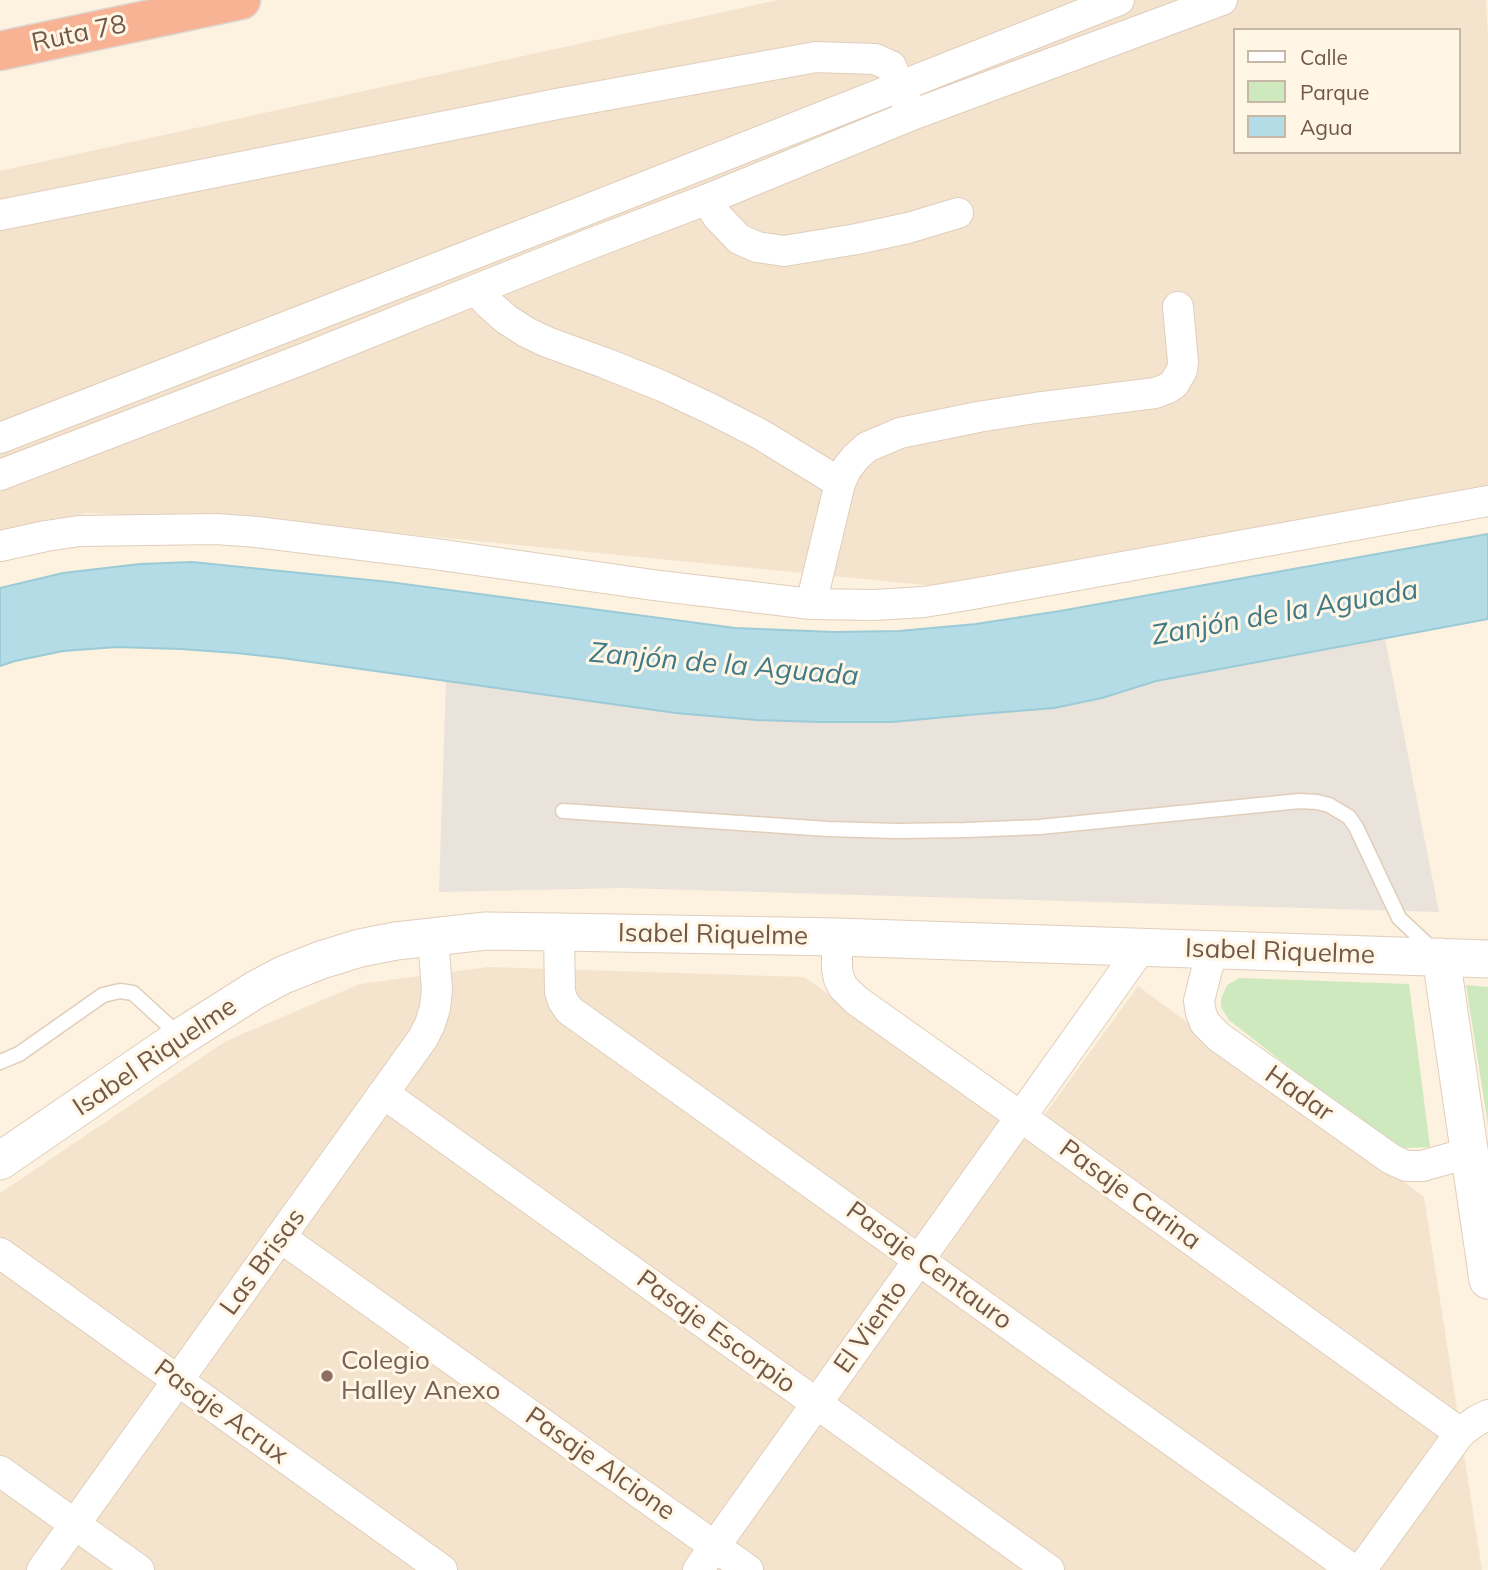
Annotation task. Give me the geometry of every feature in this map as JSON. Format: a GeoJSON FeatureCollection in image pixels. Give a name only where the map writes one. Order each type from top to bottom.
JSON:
{"type":"FeatureCollection","features":[{"type":"Feature","properties":{"kind":"highway","name":"Ruta 78"},"geometry":{"type":"LineString","coordinates":[[0,51],[241,0]]}},
{"type":"Feature","properties":{"kind":"street"},"geometry":{"type":"LineString","coordinates":[[0,438],[1119,0]]}},
{"type":"Feature","properties":{"kind":"street"},"geometry":{"type":"LineString","coordinates":[[0,475],[303,359],[708,199],[912,115],[1222,0]]}},
{"type":"Feature","properties":{"kind":"street"},"geometry":{"type":"LineString","coordinates":[[0,215],[543,106],[816,57],[876,59],[891,66],[912,115]]}},
{"type":"Feature","properties":{"kind":"street"},"geometry":{"type":"LineString","coordinates":[[708,199],[717,216],[739,239],[757,247],[784,251],[908,228],[958,213]]}},
{"type":"Feature","properties":{"kind":"street"},"geometry":{"type":"LineString","coordinates":[[576,214],[590,244]]}},
{"type":"Feature","properties":{"kind":"street"},"geometry":{"type":"LineString","coordinates":[[424,272],[438,305]]}},
{"type":"Feature","properties":{"kind":"street"},"geometry":{"type":"LineString","coordinates":[[476,290],[506,319],[526,332],[662,386],[711,409],[760,434],[840,483]]}},
{"type":"Feature","properties":{"kind":"street"},"geometry":{"type":"LineString","coordinates":[[811,604],[840,483],[847,468],[867,447],[900,433],[1035,408],[1155,393],[1166,389],[1174,384],[1182,370],[1178,307]]}},
{"type":"Feature","properties":{"kind":"street"},"geometry":{"type":"LineString","coordinates":[[286,327],[303,359]]}},
{"type":"Feature","properties":{"kind":"street"},"geometry":{"type":"LineString","coordinates":[[0,546],[79,531],[216,529],[435,554],[653,586],[811,604],[874,605],[924,602],[973,594],[1488,501]]}},
{"type":"Feature","properties":{"kind":"street","name":"Isabel Riquelme"},"geometry":{"type":"LineString","coordinates":[[0,1161],[181,1037],[255,990],[321,960],[396,941],[486,931],[559,932],[837,937],[1488,959]]}},
{"type":"Feature","properties":{"kind":"street","name":"Pasaje Centauro"},"geometry":{"type":"LineString","coordinates":[[559,932],[560,992],[569,1010],[1353,1570]]}},
{"type":"Feature","properties":{"kind":"street","name":"Las Brisas"},"geometry":{"type":"LineString","coordinates":[[42,1570],[423,1038],[435,1008],[437,990],[433,937]]}},
{"type":"Feature","properties":{"kind":"street","name":"Pasaje Carina"},"geometry":{"type":"LineString","coordinates":[[837,937],[839,979],[849,994],[1460,1433]]}},
{"type":"Feature","properties":{"kind":"street","name":"El Viento"},"geometry":{"type":"LineString","coordinates":[[706,1558],[1141,948]]}},
{"type":"Feature","properties":{"kind":"street","name":"Hadar"},"geometry":{"type":"LineString","coordinates":[[1214,951],[1199,1001],[1205,1023],[1219,1037],[1391,1159],[1406,1166],[1422,1166],[1469,1153]]}},
{"type":"Feature","properties":{"kind":"street"},"geometry":{"type":"LineString","coordinates":[[1440,957],[1488,1280]]}},
{"type":"Feature","properties":{"kind":"street","name":"Pasaje Escorpio"},"geometry":{"type":"LineString","coordinates":[[383,1093],[1049,1570]]}},
{"type":"Feature","properties":{"kind":"street","name":"Pasaje Alcione"},"geometry":{"type":"LineString","coordinates":[[280,1237],[706,1558],[748,1570]]}},
{"type":"Feature","properties":{"kind":"street","name":"Pasaje Acrux"},"geometry":{"type":"LineString","coordinates":[[0,1253],[442,1570]]}},
{"type":"Feature","properties":{"kind":"street"},"geometry":{"type":"LineString","coordinates":[[1361,1570],[1460,1433],[1488,1415]]}},
{"type":"Feature","properties":{"kind":"street"},"geometry":{"type":"LineString","coordinates":[[0,1471],[139,1570]]}},
{"type":"Feature","properties":{"kind":"lane"},"geometry":{"type":"LineString","coordinates":[[563,811],[828,829],[897,831],[1040,827],[1300,801],[1317,802],[1329,804],[1349,817],[1399,918],[1440,957]]}},
{"type":"Feature","properties":{"kind":"lane"},"geometry":{"type":"LineString","coordinates":[[0,1062],[19,1054],[103,995],[120,991],[134,993],[181,1037]]}},
{"type":"Feature","properties":{"kind":"shaded area"},"geometry":{"type":"Polygon","coordinates":[[[778,0],[1486,0],[1488,493],[935,586],[283,522],[88,513],[0,532],[0,171],[778,0]]]}},
{"type":"Feature","properties":{"kind":"shaded area"},"geometry":{"type":"Polygon","coordinates":[[[1385,639],[1439,912],[623,888],[439,892],[446,681],[676,713],[756,720],[892,722],[1054,708],[1102,698],[1156,681],[1385,639]]]}},
{"type":"Feature","properties":{"kind":"shaded area"},"geometry":{"type":"Polygon","coordinates":[[[488,967],[804,977],[1030,1135],[1138,986],[1424,1197],[1482,1570],[0,1570],[0,1193],[226,1041],[360,984],[488,967]]]}},
{"type":"Feature","properties":{"kind":"green space"},"geometry":{"type":"Polygon","coordinates":[[[1239,978],[1409,984],[1430,1147],[1393,1147],[1229,1020],[1221,1007],[1221,999],[1227,985],[1239,978]]]}},
{"type":"Feature","properties":{"kind":"green space"},"geometry":{"type":"Polygon","coordinates":[[[1466,985],[1488,987],[1488,1125],[1466,985]]]}},
{"type":"Feature","properties":{"kind":"water","name":"Zanjón de la Aguada"},"geometry":{"type":"Polygon","coordinates":[[[1488,534],[1488,619],[1156,681],[1102,698],[1054,708],[892,722],[756,720],[676,713],[282,658],[181,649],[117,647],[63,651],[0,666],[0,588],[63,573],[140,564],[192,562],[389,582],[735,628],[834,632],[899,631],[976,624],[1060,611],[1488,534]]]}},
{"type":"Feature","properties":{"kind":"place","name":"Colegio Halley Anexo"},"geometry":{"type":"Point","coordinates":[327,1376]}}]}
